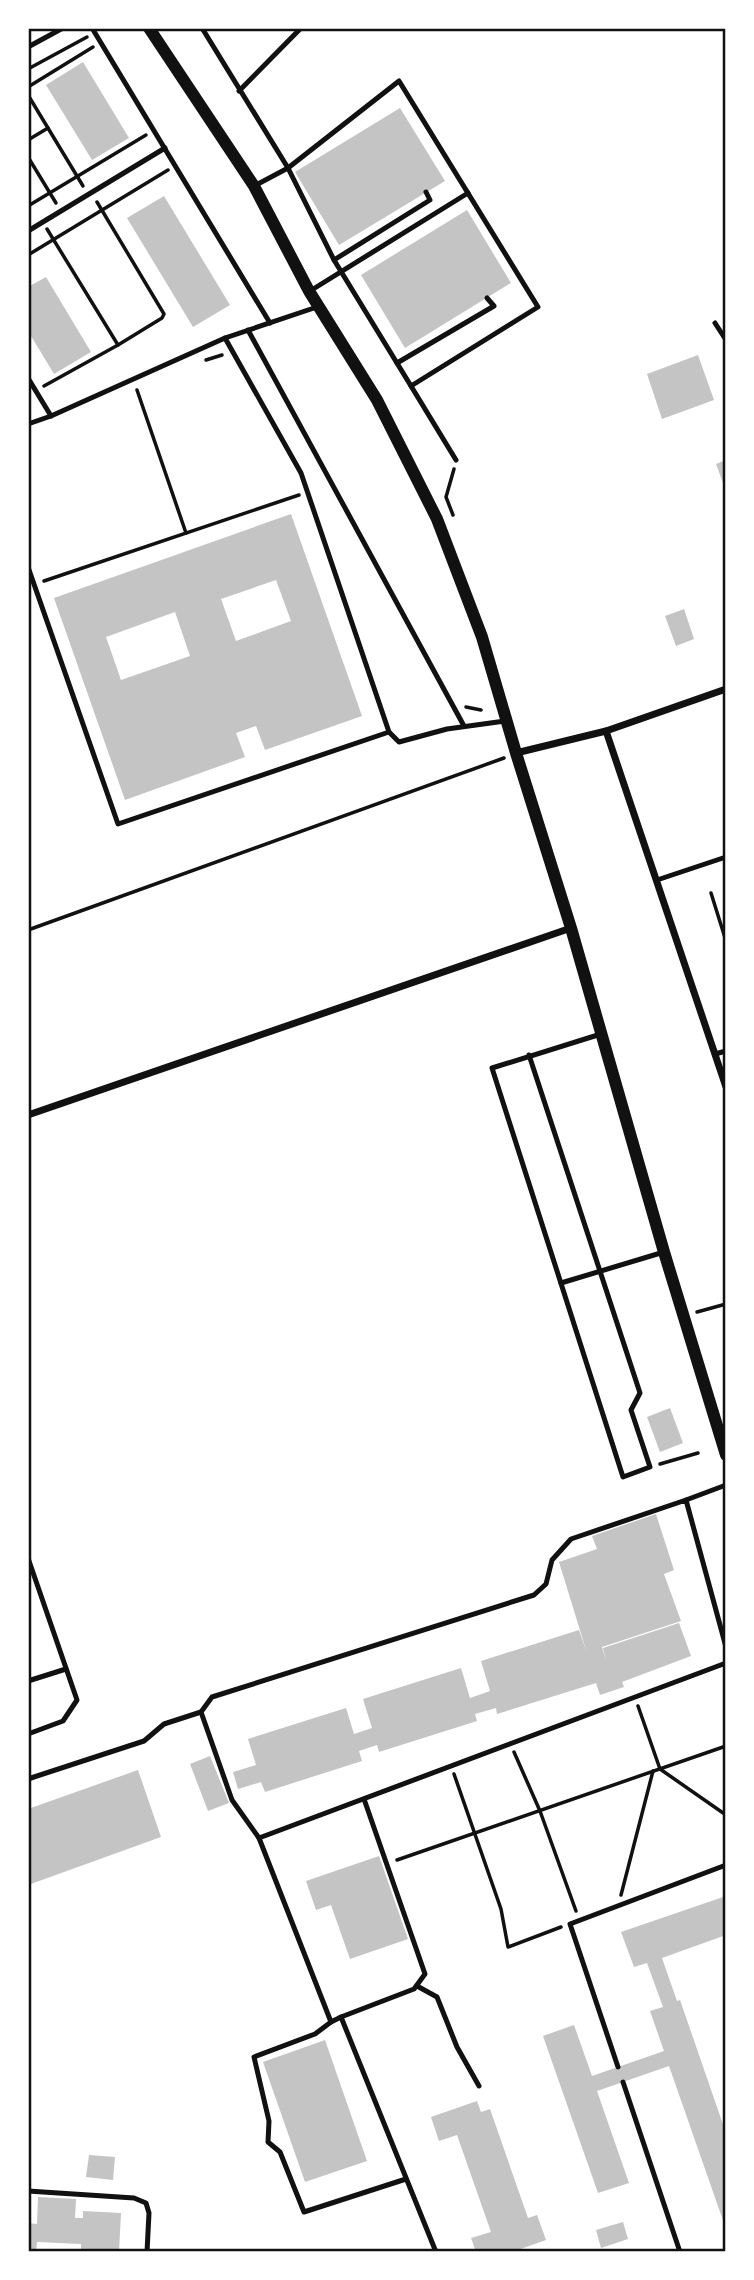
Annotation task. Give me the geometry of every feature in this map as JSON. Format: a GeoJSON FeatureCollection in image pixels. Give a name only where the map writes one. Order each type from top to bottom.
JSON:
{"type":"FeatureCollection","features":[{"type":"Feature","properties":{"kind":"street"},"geometry":{"type":"LineString","coordinates":[[149,28],[254,186],[309,291],[377,400],[437,519],[482,637],[571,928],[664,1252],[726,1455]]}},
{"type":"Feature","properties":{"kind":"street"},"geometry":{"type":"LineString","coordinates":[[516,753],[606,731],[726,689]]}},
{"type":"Feature","properties":{"kind":"street"},"geometry":{"type":"LineString","coordinates":[[606,731],[726,1087]]}},
{"type":"Feature","properties":{"kind":"street"},"geometry":{"type":"LineString","coordinates":[[28,1115],[571,928]]}},
{"type":"Feature","properties":{"kind":"lane"},"geometry":{"type":"LineString","coordinates":[[28,47],[63,28]]}},
{"type":"Feature","properties":{"kind":"lane"},"geometry":{"type":"LineString","coordinates":[[202,28],[288,168],[334,260],[456,460]]}},
{"type":"Feature","properties":{"kind":"lane"},"geometry":{"type":"LineString","coordinates":[[94,30],[270,323]]}},
{"type":"Feature","properties":{"kind":"lane"},"geometry":{"type":"LineString","coordinates":[[239,91],[297,30]]}},
{"type":"Feature","properties":{"kind":"lane"},"geometry":{"type":"LineString","coordinates":[[254,186],[288,168],[399,81],[538,307],[411,386]]}},
{"type":"Feature","properties":{"kind":"lane"},"geometry":{"type":"LineString","coordinates":[[28,231],[165,148]]}},
{"type":"Feature","properties":{"kind":"lane"},"geometry":{"type":"LineString","coordinates":[[334,260],[430,200],[426,192]]}},
{"type":"Feature","properties":{"kind":"lane"},"geometry":{"type":"LineString","coordinates":[[309,291],[468,193]]}},
{"type":"Feature","properties":{"kind":"lane"},"geometry":{"type":"LineString","coordinates":[[397,363],[494,306],[487,298]]}},
{"type":"Feature","properties":{"kind":"lane"},"geometry":{"type":"LineString","coordinates":[[28,424],[225,338],[319,306]]}},
{"type":"Feature","properties":{"kind":"lane"},"geometry":{"type":"LineString","coordinates":[[715,323],[726,340]]}},
{"type":"Feature","properties":{"kind":"lane"},"geometry":{"type":"LineString","coordinates":[[248,330],[464,726]]}},
{"type":"Feature","properties":{"kind":"lane"},"geometry":{"type":"LineString","coordinates":[[225,338],[301,473],[389,732],[399,742],[464,726],[507,721]]}},
{"type":"Feature","properties":{"kind":"lane"},"geometry":{"type":"LineString","coordinates":[[28,379],[51,416]]}},
{"type":"Feature","properties":{"kind":"lane"},"geometry":{"type":"LineString","coordinates":[[28,567],[118,824],[389,732]]}},
{"type":"Feature","properties":{"kind":"lane"},"geometry":{"type":"LineString","coordinates":[[657,880],[726,858]]}},
{"type":"Feature","properties":{"kind":"lane"},"geometry":{"type":"LineString","coordinates":[[529,1055],[640,1393],[631,1410],[650,1467],[623,1477],[492,1068],[529,1055],[601,1034]]}},
{"type":"Feature","properties":{"kind":"lane"},"geometry":{"type":"LineString","coordinates":[[715,1054],[726,1051]]}},
{"type":"Feature","properties":{"kind":"lane"},"geometry":{"type":"LineString","coordinates":[[561,1283],[664,1252]]}},
{"type":"Feature","properties":{"kind":"lane"},"geometry":{"type":"LineString","coordinates":[[28,1779],[144,1741],[164,1724],[201,1712],[212,1696],[534,1595],[546,1584],[552,1560],[571,1539],[726,1485]]}},
{"type":"Feature","properties":{"kind":"lane"},"geometry":{"type":"LineString","coordinates":[[686,1500],[726,1647]]}},
{"type":"Feature","properties":{"kind":"lane"},"geometry":{"type":"LineString","coordinates":[[28,1558],[77,1700],[63,1721],[28,1734]]}},
{"type":"Feature","properties":{"kind":"lane"},"geometry":{"type":"LineString","coordinates":[[259,1838],[726,1663]]}},
{"type":"Feature","properties":{"kind":"lane"},"geometry":{"type":"LineString","coordinates":[[28,1681],[66,1669]]}},
{"type":"Feature","properties":{"kind":"lane"},"geometry":{"type":"LineString","coordinates":[[201,1712],[232,1800],[259,1838],[331,2022]]}},
{"type":"Feature","properties":{"kind":"lane"},"geometry":{"type":"LineString","coordinates":[[364,1798],[389,1863],[425,1974],[415,1989],[341,2017],[314,2034],[254,2057],[269,2121],[268,2142],[280,2152],[304,2212],[406,2179]]}},
{"type":"Feature","properties":{"kind":"lane"},"geometry":{"type":"LineString","coordinates":[[618,2067],[570,1924],[726,1865]]}},
{"type":"Feature","properties":{"kind":"lane"},"geometry":{"type":"LineString","coordinates":[[417,1986],[437,1997],[457,2047],[479,2086]]}},
{"type":"Feature","properties":{"kind":"lane"},"geometry":{"type":"LineString","coordinates":[[341,2017],[436,2252]]}},
{"type":"Feature","properties":{"kind":"lane"},"geometry":{"type":"LineString","coordinates":[[623,2082],[680,2252]]}},
{"type":"Feature","properties":{"kind":"lane"},"geometry":{"type":"LineString","coordinates":[[28,2191],[134,2198],[146,2203],[149,2213],[148,2252]]}},
{"type":"Feature","properties":{"kind":"path"},"geometry":{"type":"LineString","coordinates":[[28,69],[94,30]]}},
{"type":"Feature","properties":{"kind":"path"},"geometry":{"type":"LineString","coordinates":[[28,87],[101,42]]}},
{"type":"Feature","properties":{"kind":"path"},"geometry":{"type":"LineString","coordinates":[[28,95],[77,176],[102,210],[164,314],[118,345],[36,391]]}},
{"type":"Feature","properties":{"kind":"path"},"geometry":{"type":"LineString","coordinates":[[28,140],[48,128]]}},
{"type":"Feature","properties":{"kind":"path"},"geometry":{"type":"LineString","coordinates":[[28,206],[154,130]]}},
{"type":"Feature","properties":{"kind":"path"},"geometry":{"type":"LineString","coordinates":[[28,157],[61,211]]}},
{"type":"Feature","properties":{"kind":"path"},"geometry":{"type":"LineString","coordinates":[[28,255],[176,166]]}},
{"type":"Feature","properties":{"kind":"path"},"geometry":{"type":"LineString","coordinates":[[43,222],[118,345]]}},
{"type":"Feature","properties":{"kind":"path"},"geometry":{"type":"LineString","coordinates":[[136,388],[187,533]]}},
{"type":"Feature","properties":{"kind":"path"},"geometry":{"type":"LineString","coordinates":[[34,585],[307,492]]}},
{"type":"Feature","properties":{"kind":"path"},"geometry":{"type":"LineString","coordinates":[[28,930],[516,753]]}},
{"type":"Feature","properties":{"kind":"path"},"geometry":{"type":"LineString","coordinates":[[711,893],[726,941]]}},
{"type":"Feature","properties":{"kind":"path"},"geometry":{"type":"LineString","coordinates":[[650,1467],[698,1452]]}},
{"type":"Feature","properties":{"kind":"path"},"geometry":{"type":"LineString","coordinates":[[635,1697],[660,1769],[726,1815]]}},
{"type":"Feature","properties":{"kind":"path"},"geometry":{"type":"LineString","coordinates":[[510,1744],[540,1811],[580,1920]]}},
{"type":"Feature","properties":{"kind":"path"},"geometry":{"type":"LineString","coordinates":[[389,1863],[726,1746]]}},
{"type":"Feature","properties":{"kind":"path"},"geometry":{"type":"LineString","coordinates":[[451,1766],[501,1909],[509,1947],[570,1924]]}},
{"type":"Feature","properties":{"kind":"path"},"geometry":{"type":"LineString","coordinates":[[618,1906],[653,1772]]}},
{"type":"Feature","properties":{"kind":"building"},"geometry":{"type":"Polygon","coordinates":[[[83,62],[129,138],[92,160],[46,85],[83,62]]]}},
{"type":"Feature","properties":{"kind":"building"},"geometry":{"type":"Polygon","coordinates":[[[400,108],[445,181],[339,245],[295,172],[400,108]]]}},
{"type":"Feature","properties":{"kind":"building"},"geometry":{"type":"Polygon","coordinates":[[[164,196],[230,305],[193,327],[127,218],[164,196]]]}},
{"type":"Feature","properties":{"kind":"building"},"geometry":{"type":"Polygon","coordinates":[[[467,210],[511,283],[405,348],[361,275],[467,210]]]}},
{"type":"Feature","properties":{"kind":"building"},"geometry":{"type":"Polygon","coordinates":[[[46,277],[91,352],[54,374],[28,331],[28,287],[46,277]]]}},
{"type":"Feature","properties":{"kind":"building"},"geometry":{"type":"Polygon","coordinates":[[[698,355],[714,400],[662,419],[647,374],[698,355]]]}},
{"type":"Feature","properties":{"kind":"building"},"geometry":{"type":"Polygon","coordinates":[[[726,460],[726,491],[716,464],[726,460]]]}},
{"type":"Feature","properties":{"kind":"building"},"geometry":{"type":"Polygon","coordinates":[[[291,514],[362,716],[265,750],[256,726],[236,733],[245,757],[125,800],[54,598],[291,514]],[[276,580],[221,599],[236,641],[291,621],[276,580]],[[175,612],[106,637],[121,680],[190,656],[175,612]]]}},
{"type":"Feature","properties":{"kind":"building"},"geometry":{"type":"Polygon","coordinates":[[[684,609],[694,639],[676,646],[665,616],[684,609]]]}},
{"type":"Feature","properties":{"kind":"building"},"geometry":{"type":"Polygon","coordinates":[[[670,1408],[683,1443],[660,1452],[647,1417],[670,1408]]]}},
{"type":"Feature","properties":{"kind":"building"},"geometry":{"type":"Polygon","coordinates":[[[656,1514],[674,1570],[664,1574],[681,1621],[602,1647],[606,1661],[603,1648],[679,1623],[691,1656],[622,1682],[624,1687],[600,1695],[596,1683],[497,1714],[496,1708],[475,1714],[477,1721],[379,1752],[377,1745],[359,1751],[362,1761],[265,1792],[261,1782],[238,1789],[233,1772],[256,1765],[248,1739],[346,1708],[354,1734],[372,1728],[363,1699],[461,1668],[470,1698],[490,1691],[481,1661],[579,1630],[587,1653],[559,1562],[597,1549],[592,1536],[656,1514]]]}},
{"type":"Feature","properties":{"kind":"building"},"geometry":{"type":"Polygon","coordinates":[[[210,1756],[229,1803],[208,1811],[190,1764],[210,1756]]]}},
{"type":"Feature","properties":{"kind":"building"},"geometry":{"type":"Polygon","coordinates":[[[138,1770],[161,1837],[28,1885],[28,1809],[138,1770]]]}},
{"type":"Feature","properties":{"kind":"building"},"geometry":{"type":"Polygon","coordinates":[[[379,1856],[408,1939],[350,1959],[331,1905],[316,1910],[306,1881],[379,1856]]]}},
{"type":"Feature","properties":{"kind":"building"},"geometry":{"type":"Polygon","coordinates":[[[726,1896],[726,1935],[662,1958],[677,2001],[680,2000],[726,2133],[726,2229],[669,2066],[597,2091],[629,2183],[598,2193],[543,2036],[574,2025],[592,2076],[664,2051],[650,2011],[663,2007],[647,1963],[634,1967],[621,1932],[726,1896]]]}},
{"type":"Feature","properties":{"kind":"building"},"geometry":{"type":"Polygon","coordinates":[[[325,2040],[367,2161],[305,2182],[263,2062],[325,2040]]]}},
{"type":"Feature","properties":{"kind":"building"},"geometry":{"type":"Polygon","coordinates":[[[477,2101],[481,2112],[490,2109],[528,2218],[537,2215],[546,2240],[512,2252],[476,2252],[471,2238],[491,2232],[457,2135],[439,2141],[431,2117],[477,2101]]]}},
{"type":"Feature","properties":{"kind":"building"},"geometry":{"type":"Polygon","coordinates":[[[89,2155],[115,2157],[113,2180],[86,2177],[89,2155]]]}},
{"type":"Feature","properties":{"kind":"building"},"geometry":{"type":"Polygon","coordinates":[[[38,2197],[76,2199],[75,2218],[83,2218],[83,2211],[121,2213],[119,2252],[81,2252],[81,2244],[37,2242],[36,2252],[28,2252],[28,2223],[37,2224],[38,2197]]]}},
{"type":"Feature","properties":{"kind":"building"},"geometry":{"type":"Polygon","coordinates":[[[623,2222],[628,2239],[601,2248],[596,2230],[623,2222]]]}}]}
